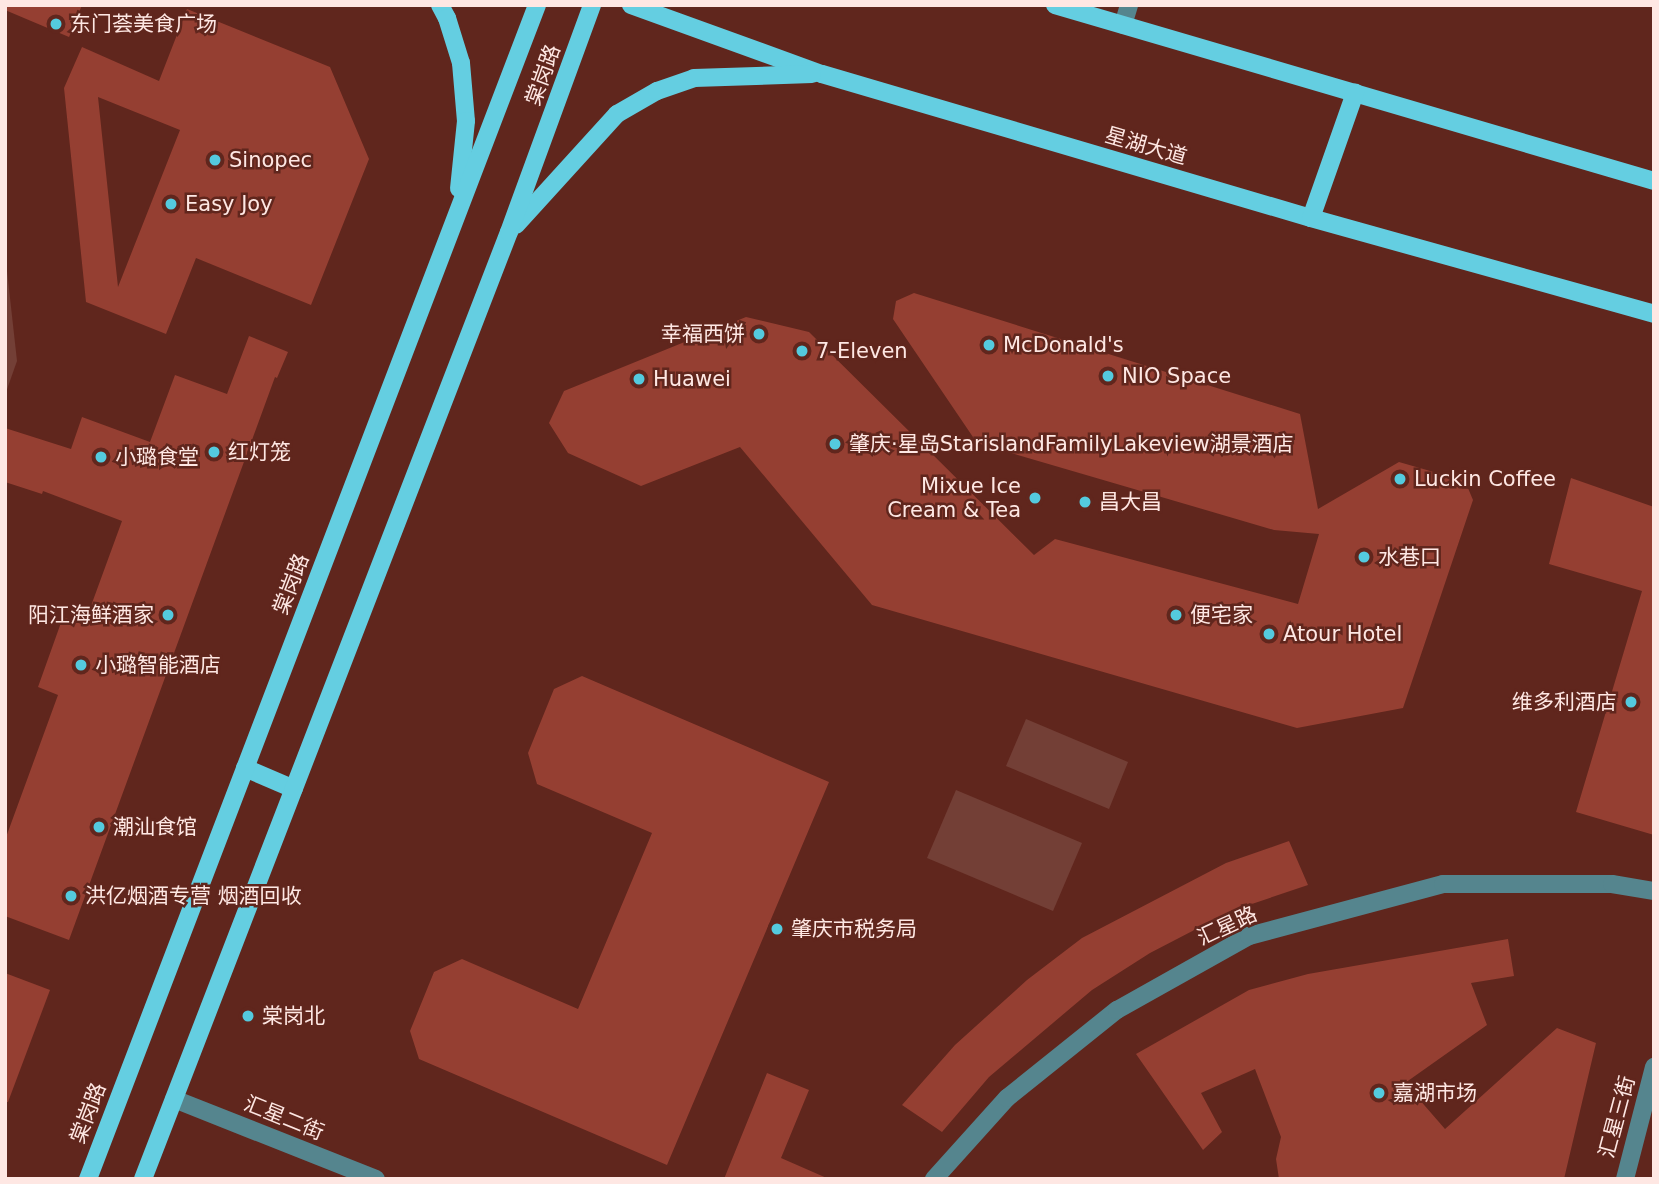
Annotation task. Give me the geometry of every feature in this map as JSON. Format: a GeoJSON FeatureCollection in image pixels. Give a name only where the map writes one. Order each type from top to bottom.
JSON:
{"type":"FeatureCollection","features":[{"type":"Feature","properties":{"kind":"main road"},"geometry":{"type":"LineString","coordinates":[[439,5],[447,18],[461,63],[466,121],[457,212]]}},
{"type":"Feature","properties":{"kind":"main road","name":"棠岗路"},"geometry":{"type":"LineString","coordinates":[[88,1179],[537,5]]}},
{"type":"Feature","properties":{"kind":"main road","name":"棠岗路"},"geometry":{"type":"LineString","coordinates":[[143,1179],[509,232],[592,5]]}},
{"type":"Feature","properties":{"kind":"main road","name":"星湖大道"},"geometry":{"type":"LineString","coordinates":[[631,5],[822,74],[1311,218],[1654,314]]}},
{"type":"Feature","properties":{"kind":"main road"},"geometry":{"type":"LineString","coordinates":[[1055,5],[1654,181]]}},
{"type":"Feature","properties":{"kind":"main road"},"geometry":{"type":"LineString","coordinates":[[509,232],[617,114],[657,91],[694,78],[822,74]]}},
{"type":"Feature","properties":{"kind":"main road"},"geometry":{"type":"LineString","coordinates":[[1311,218],[1355,93]]}},
{"type":"Feature","properties":{"kind":"main road"},"geometry":{"type":"LineString","coordinates":[[245,768],[294,789]]}},
{"type":"Feature","properties":{"kind":"street"},"geometry":{"type":"LineString","coordinates":[[1123,25],[1129,5]]}},
{"type":"Feature","properties":{"kind":"street","name":"汇星路"},"geometry":{"type":"LineString","coordinates":[[934,1179],[1007,1098],[1117,1010],[1249,936],[1443,884],[1612,884],[1654,891]]}},
{"type":"Feature","properties":{"kind":"street","name":"汇星三街"},"geometry":{"type":"LineString","coordinates":[[1625,1179],[1654,1067]]}},
{"type":"Feature","properties":{"kind":"street","name":"汇星二街"},"geometry":{"type":"LineString","coordinates":[[174,1099],[376,1179]]}},
{"type":"Feature","properties":{"kind":"shaded area"},"geometry":{"type":"Polygon","coordinates":[[[5,253],[17,361],[5,395],[5,253]]]}},
{"type":"Feature","properties":{"kind":"shaded area"},"geometry":{"type":"Polygon","coordinates":[[[1026,719],[1128,762],[1109,809],[1006,766],[1026,719]]]}},
{"type":"Feature","properties":{"kind":"shaded area"},"geometry":{"type":"Polygon","coordinates":[[[956,790],[1082,843],[1053,911],[927,858],[956,790]]]}},
{"type":"Feature","properties":{"kind":"building","name":"东门荟美食广场"},"geometry":{"type":"Polygon","coordinates":[[[5,5],[82,5],[69,37],[5,10],[5,5]]]}},
{"type":"Feature","properties":{"kind":"building"},"geometry":{"type":"Polygon","coordinates":[[[187,9],[330,67],[369,159],[311,305],[196,258],[166,334],[86,302],[64,88],[82,47],[159,81],[187,9]],[[98,97],[118,287],[180,130],[98,97]]]}},
{"type":"Feature","properties":{"kind":"building"},"geometry":{"type":"Polygon","coordinates":[[[914,293],[1300,414],[1318,509],[1399,462],[1465,481],[1473,500],[1403,708],[1297,728],[872,605],[740,447],[641,486],[568,453],[549,423],[564,391],[746,317],[809,332],[1034,555],[1055,539],[1298,604],[1319,534],[1274,530],[977,443],[893,319],[896,301],[914,293]]]}},
{"type":"Feature","properties":{"kind":"building"},"geometry":{"type":"Polygon","coordinates":[[[249,336],[288,352],[277,378],[275,377],[69,940],[5,916],[5,840],[58,695],[38,687],[63,617],[84,625],[122,521],[43,491],[42,494],[5,482],[5,428],[71,449],[82,417],[150,442],[175,375],[227,394],[249,336]]]}},
{"type":"Feature","properties":{"kind":"building","name":"维多利酒店"},"geometry":{"type":"Polygon","coordinates":[[[1571,478],[1654,507],[1654,835],[1576,812],[1642,591],[1549,564],[1571,478]]]}},
{"type":"Feature","properties":{"kind":"building"},"geometry":{"type":"Polygon","coordinates":[[[582,676],[829,782],[667,1165],[419,1059],[410,1031],[434,972],[462,959],[578,1009],[652,833],[537,784],[528,753],[554,689],[582,676]]]}},
{"type":"Feature","properties":{"kind":"building"},"geometry":{"type":"Polygon","coordinates":[[[1289,841],[1308,885],[1231,911],[1150,953],[1092,990],[989,1077],[942,1132],[902,1105],[955,1045],[1027,980],[1082,938],[1226,863],[1289,841]]]}},
{"type":"Feature","properties":{"kind":"building","name":"嘉湖市场"},"geometry":{"type":"Polygon","coordinates":[[[1508,939],[1514,976],[1471,983],[1487,1025],[1405,1083],[1445,1129],[1557,1028],[1596,1043],[1564,1179],[1279,1179],[1276,1159],[1281,1137],[1255,1069],[1201,1093],[1222,1132],[1203,1150],[1136,1054],[1249,990],[1308,974],[1508,939]]]}},
{"type":"Feature","properties":{"kind":"building"},"geometry":{"type":"Polygon","coordinates":[[[5,973],[50,990],[8,1102],[5,1102],[5,973]]]}},
{"type":"Feature","properties":{"kind":"building"},"geometry":{"type":"Polygon","coordinates":[[[767,1073],[809,1090],[781,1158],[829,1179],[724,1179],[767,1073]]]}},
{"type":"Feature","properties":{"kind":"place","name":"东门荟美食广场"},"geometry":{"type":"Point","coordinates":[56,24]}},
{"type":"Feature","properties":{"kind":"place","name":"Sinopec"},"geometry":{"type":"Point","coordinates":[215,160]}},
{"type":"Feature","properties":{"kind":"place","name":"Easy Joy"},"geometry":{"type":"Point","coordinates":[171,204]}},
{"type":"Feature","properties":{"kind":"place","name":"幸福西饼"},"geometry":{"type":"Point","coordinates":[759,334]}},
{"type":"Feature","properties":{"kind":"place","name":"McDonald's"},"geometry":{"type":"Point","coordinates":[989,345]}},
{"type":"Feature","properties":{"kind":"place","name":"7-Eleven"},"geometry":{"type":"Point","coordinates":[802,351]}},
{"type":"Feature","properties":{"kind":"place","name":"NIO Space"},"geometry":{"type":"Point","coordinates":[1108,376]}},
{"type":"Feature","properties":{"kind":"place","name":"Huawei"},"geometry":{"type":"Point","coordinates":[639,379]}},
{"type":"Feature","properties":{"kind":"place","name":"肇庆·星岛StarislandFamilyLakeview湖景酒店"},"geometry":{"type":"Point","coordinates":[835,444]}},
{"type":"Feature","properties":{"kind":"place","name":"红灯笼"},"geometry":{"type":"Point","coordinates":[214,452]}},
{"type":"Feature","properties":{"kind":"place","name":"小璐食堂"},"geometry":{"type":"Point","coordinates":[101,457]}},
{"type":"Feature","properties":{"kind":"place","name":"Luckin Coffee"},"geometry":{"type":"Point","coordinates":[1400,479]}},
{"type":"Feature","properties":{"kind":"place","name":"Mixue Ice Cream & Tea"},"geometry":{"type":"Point","coordinates":[1035,498]}},
{"type":"Feature","properties":{"kind":"place","name":"昌大昌"},"geometry":{"type":"Point","coordinates":[1085,502]}},
{"type":"Feature","properties":{"kind":"place","name":"水巷口"},"geometry":{"type":"Point","coordinates":[1364,557]}},
{"type":"Feature","properties":{"kind":"place","name":"阳江海鲜酒家"},"geometry":{"type":"Point","coordinates":[168,615]}},
{"type":"Feature","properties":{"kind":"place","name":"便宅家"},"geometry":{"type":"Point","coordinates":[1176,615]}},
{"type":"Feature","properties":{"kind":"place","name":"Atour Hotel"},"geometry":{"type":"Point","coordinates":[1269,634]}},
{"type":"Feature","properties":{"kind":"place","name":"小璐智能酒店"},"geometry":{"type":"Point","coordinates":[81,665]}},
{"type":"Feature","properties":{"kind":"place","name":"维多利酒店"},"geometry":{"type":"Point","coordinates":[1631,702]}},
{"type":"Feature","properties":{"kind":"place","name":"潮汕食馆"},"geometry":{"type":"Point","coordinates":[99,827]}},
{"type":"Feature","properties":{"kind":"place","name":"洪亿烟酒专营 烟酒回收"},"geometry":{"type":"Point","coordinates":[71,896]}},
{"type":"Feature","properties":{"kind":"place","name":"肇庆市税务局"},"geometry":{"type":"Point","coordinates":[777,929]}},
{"type":"Feature","properties":{"kind":"place","name":"棠岗北"},"geometry":{"type":"Point","coordinates":[248,1016]}},
{"type":"Feature","properties":{"kind":"place","name":"嘉湖市场"},"geometry":{"type":"Point","coordinates":[1379,1093]}}]}
